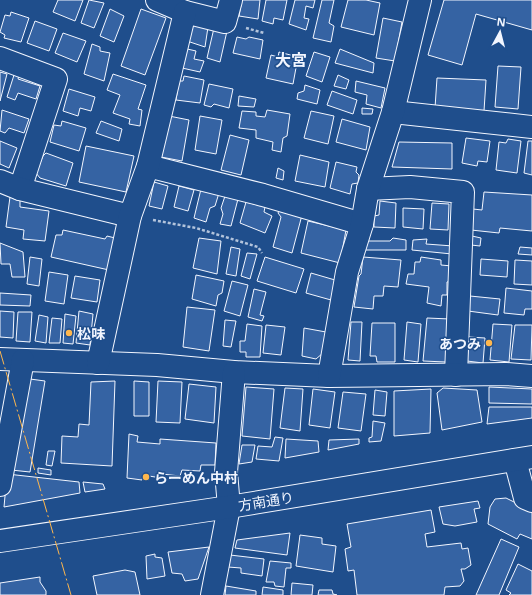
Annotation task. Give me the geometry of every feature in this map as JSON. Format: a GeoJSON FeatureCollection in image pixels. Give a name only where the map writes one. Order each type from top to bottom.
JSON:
{"type":"FeatureCollection","features":[{"type":"Feature","properties":{"kind":"street"},"geometry":{"type":"LineString","coordinates":[[157,0],[185,12],[225,22],[231,0]]}},
{"type":"Feature","properties":{"kind":"street"},"geometry":{"type":"LineString","coordinates":[[329,376],[340,270],[362,224],[368,189],[393,112],[413,2]]}},
{"type":"Feature","properties":{"kind":"street"},"geometry":{"type":"LineString","coordinates":[[98,363],[130,216],[148,166],[185,12]]}},
{"type":"Feature","properties":{"kind":"street"},"geometry":{"type":"LineString","coordinates":[[0,58],[56,79],[10,185],[130,216]]}},
{"type":"Feature","properties":{"kind":"street"},"geometry":{"type":"LineString","coordinates":[[393,112],[532,126]]}},
{"type":"Feature","properties":{"kind":"street"},"geometry":{"type":"LineString","coordinates":[[148,166],[263,195],[362,224]]}},
{"type":"Feature","properties":{"kind":"street"},"geometry":{"type":"LineString","coordinates":[[368,189],[410,187],[463,192],[456,375]]}},
{"type":"Feature","properties":{"kind":"street"},"geometry":{"type":"LineString","coordinates":[[0,360],[157,365],[234,372],[329,376],[506,374],[532,376]]}},
{"type":"Feature","properties":{"kind":"street"},"geometry":{"type":"LineString","coordinates":[[0,485],[24,360]]}},
{"type":"Feature","properties":{"kind":"street"},"geometry":{"type":"LineString","coordinates":[[212,595],[229,508],[226,472],[234,372]]}},
{"type":"Feature","properties":{"kind":"street"},"geometry":{"type":"LineString","coordinates":[[524,458],[525,498],[532,501]]}},
{"type":"Feature","properties":{"kind":"street","name":"方南通り"},"geometry":{"type":"LineString","coordinates":[[0,541],[229,508],[524,458]]}},
{"type":"Feature","properties":{"kind":"path"},"geometry":{"type":"LineString","coordinates":[[130,216],[196,228],[258,246],[262,253]]}},
{"type":"Feature","properties":{"kind":"building"},"geometry":{"type":"Polygon","coordinates":[[[58,0],[83,0],[75,21],[53,12],[58,0]]]}},
{"type":"Feature","properties":{"kind":"building"},"geometry":{"type":"Polygon","coordinates":[[[89,0],[104,3],[94,28],[81,23],[89,0]]]}},
{"type":"Feature","properties":{"kind":"building"},"geometry":{"type":"Polygon","coordinates":[[[242,0],[260,0],[258,19],[239,16],[242,0]]]}},
{"type":"Feature","properties":{"kind":"building"},"geometry":{"type":"Polygon","coordinates":[[[266,0],[287,0],[283,20],[274,18],[273,24],[262,21],[266,0]]]}},
{"type":"Feature","properties":{"kind":"building"},"geometry":{"type":"Polygon","coordinates":[[[295,0],[315,0],[313,8],[306,6],[304,18],[309,19],[306,30],[289,24],[295,0]]]}},
{"type":"Feature","properties":{"kind":"building"},"geometry":{"type":"Polygon","coordinates":[[[322,0],[334,0],[329,23],[334,26],[331,42],[313,38],[322,0]]]}},
{"type":"Feature","properties":{"kind":"building"},"geometry":{"type":"Polygon","coordinates":[[[348,0],[366,0],[380,3],[374,35],[341,27],[348,0]]]}},
{"type":"Feature","properties":{"kind":"building"},"geometry":{"type":"Polygon","coordinates":[[[444,0],[532,0],[532,30],[476,14],[462,65],[428,55],[444,0]]]}},
{"type":"Feature","properties":{"kind":"building"},"geometry":{"type":"Polygon","coordinates":[[[110,9],[124,16],[114,42],[100,36],[110,9]]]}},
{"type":"Feature","properties":{"kind":"building"},"geometry":{"type":"Polygon","coordinates":[[[141,9],[166,18],[145,75],[121,66],[141,9]]]}},
{"type":"Feature","properties":{"kind":"building"},"geometry":{"type":"Polygon","coordinates":[[[11,12],[29,18],[21,42],[4,38],[5,35],[0,32],[5,15],[10,16],[11,12]]]}},
{"type":"Feature","properties":{"kind":"building"},"geometry":{"type":"Polygon","coordinates":[[[383,18],[402,22],[395,61],[376,58],[383,18]]]}},
{"type":"Feature","properties":{"kind":"building"},"geometry":{"type":"Polygon","coordinates":[[[35,21],[57,29],[49,51],[27,43],[35,21]]]}},
{"type":"Feature","properties":{"kind":"building"},"geometry":{"type":"Polygon","coordinates":[[[190,24],[208,27],[205,47],[187,41],[190,24]]]}},
{"type":"Feature","properties":{"kind":"building"},"geometry":{"type":"Polygon","coordinates":[[[214,28],[227,31],[220,62],[207,58],[214,28]]]}},
{"type":"Feature","properties":{"kind":"building"},"geometry":{"type":"Polygon","coordinates":[[[63,33],[86,41],[77,62],[55,53],[63,33]]]}},
{"type":"Feature","properties":{"kind":"building"},"geometry":{"type":"Polygon","coordinates":[[[237,37],[246,39],[249,37],[263,40],[260,59],[233,53],[237,37]]]}},
{"type":"Feature","properties":{"kind":"building"},"geometry":{"type":"Polygon","coordinates":[[[92,44],[100,47],[100,51],[110,53],[104,81],[84,74],[92,44]]]}},
{"type":"Feature","properties":{"kind":"building"},"geometry":{"type":"Polygon","coordinates":[[[183,48],[196,51],[194,59],[204,61],[200,72],[182,68],[183,48]]]}},
{"type":"Feature","properties":{"kind":"building"},"geometry":{"type":"Polygon","coordinates":[[[340,49],[374,63],[373,73],[335,63],[340,49]]]}},
{"type":"Feature","properties":{"kind":"building"},"geometry":{"type":"Polygon","coordinates":[[[279,52],[298,57],[293,84],[266,78],[271,55],[278,57],[279,52]]]}},
{"type":"Feature","properties":{"kind":"building"},"geometry":{"type":"Polygon","coordinates":[[[314,52],[330,57],[322,82],[306,76],[314,52]]]}},
{"type":"Feature","properties":{"kind":"building"},"geometry":{"type":"Polygon","coordinates":[[[498,66],[521,67],[518,109],[495,107],[498,66]]]}},
{"type":"Feature","properties":{"kind":"building"},"geometry":{"type":"Polygon","coordinates":[[[0,72],[7,74],[0,101],[0,72]]]}},
{"type":"Feature","properties":{"kind":"building"},"geometry":{"type":"Polygon","coordinates":[[[113,74],[146,85],[138,109],[142,110],[140,126],[129,124],[130,119],[113,113],[120,95],[107,90],[113,74]]]}},
{"type":"Feature","properties":{"kind":"building"},"geometry":{"type":"Polygon","coordinates":[[[14,75],[19,75],[18,79],[40,86],[36,99],[18,93],[15,100],[7,97],[14,75]]]}},
{"type":"Feature","properties":{"kind":"building"},"geometry":{"type":"Polygon","coordinates":[[[338,75],[349,80],[346,89],[334,86],[338,75]]]}},
{"type":"Feature","properties":{"kind":"building"},"geometry":{"type":"Polygon","coordinates":[[[184,76],[204,80],[200,103],[176,100],[179,81],[183,81],[184,76]]]}},
{"type":"Feature","properties":{"kind":"building"},"geometry":{"type":"Polygon","coordinates":[[[437,78],[486,80],[484,111],[435,108],[437,78]]]}},
{"type":"Feature","properties":{"kind":"building"},"geometry":{"type":"Polygon","coordinates":[[[356,81],[385,88],[381,108],[366,104],[367,95],[355,92],[356,81]]]}},
{"type":"Feature","properties":{"kind":"building"},"geometry":{"type":"Polygon","coordinates":[[[209,84],[233,89],[229,108],[214,104],[211,107],[204,105],[209,84]]]}},
{"type":"Feature","properties":{"kind":"building"},"geometry":{"type":"Polygon","coordinates":[[[305,85],[320,90],[317,104],[297,99],[298,93],[304,91],[305,85]]]}},
{"type":"Feature","properties":{"kind":"building"},"geometry":{"type":"Polygon","coordinates":[[[69,89],[95,97],[91,111],[80,108],[78,116],[63,111],[69,89]]]}},
{"type":"Feature","properties":{"kind":"building"},"geometry":{"type":"Polygon","coordinates":[[[332,91],[357,100],[353,114],[327,105],[332,91]]]}},
{"type":"Feature","properties":{"kind":"building"},"geometry":{"type":"Polygon","coordinates":[[[239,96],[256,99],[254,107],[238,106],[239,96]]]}},
{"type":"Feature","properties":{"kind":"building"},"geometry":{"type":"Polygon","coordinates":[[[362,108],[373,109],[372,114],[362,114],[362,108]]]}},
{"type":"Feature","properties":{"kind":"building"},"geometry":{"type":"Polygon","coordinates":[[[2,110],[29,119],[24,133],[9,128],[5,133],[0,131],[2,110]]]}},
{"type":"Feature","properties":{"kind":"building"},"geometry":{"type":"Polygon","coordinates":[[[267,110],[290,114],[287,136],[283,138],[281,152],[272,150],[273,142],[256,138],[256,130],[239,128],[242,111],[256,112],[256,116],[265,117],[267,110]]]}},
{"type":"Feature","properties":{"kind":"building"},"geometry":{"type":"Polygon","coordinates":[[[311,111],[334,116],[328,144],[304,138],[311,111]]]}},
{"type":"Feature","properties":{"kind":"building"},"geometry":{"type":"Polygon","coordinates":[[[169,116],[189,120],[182,161],[161,157],[169,116]]]}},
{"type":"Feature","properties":{"kind":"building"},"geometry":{"type":"Polygon","coordinates":[[[200,116],[222,120],[216,154],[195,150],[200,116]]]}},
{"type":"Feature","properties":{"kind":"building"},"geometry":{"type":"Polygon","coordinates":[[[342,119],[370,127],[366,150],[336,142],[342,119]]]}},
{"type":"Feature","properties":{"kind":"building"},"geometry":{"type":"Polygon","coordinates":[[[62,121],[86,128],[79,151],[50,142],[54,125],[61,126],[62,121]]]}},
{"type":"Feature","properties":{"kind":"building"},"geometry":{"type":"Polygon","coordinates":[[[101,121],[122,129],[119,141],[96,133],[101,121]]]}},
{"type":"Feature","properties":{"kind":"building"},"geometry":{"type":"Polygon","coordinates":[[[230,135],[249,140],[241,175],[221,170],[230,135]]]}},
{"type":"Feature","properties":{"kind":"building"},"geometry":{"type":"Polygon","coordinates":[[[466,138],[490,141],[487,162],[478,161],[477,166],[462,163],[466,138]]]}},
{"type":"Feature","properties":{"kind":"building"},"geometry":{"type":"Polygon","coordinates":[[[508,139],[521,141],[517,173],[496,170],[499,142],[506,143],[508,139]]]}},
{"type":"Feature","properties":{"kind":"building"},"geometry":{"type":"Polygon","coordinates":[[[0,141],[17,148],[9,168],[0,164],[0,141]]]}},
{"type":"Feature","properties":{"kind":"building"},"geometry":{"type":"Polygon","coordinates":[[[528,141],[532,141],[532,175],[524,173],[528,141]]]}},
{"type":"Feature","properties":{"kind":"building"},"geometry":{"type":"Polygon","coordinates":[[[399,142],[452,143],[452,169],[392,167],[399,142]]]}},
{"type":"Feature","properties":{"kind":"building"},"geometry":{"type":"Polygon","coordinates":[[[86,146],[134,156],[126,192],[79,182],[86,146]]]}},
{"type":"Feature","properties":{"kind":"building"},"geometry":{"type":"Polygon","coordinates":[[[46,153],[73,163],[66,186],[40,178],[36,173],[43,156],[46,153]]]}},
{"type":"Feature","properties":{"kind":"building"},"geometry":{"type":"Polygon","coordinates":[[[300,155],[329,162],[325,187],[295,181],[300,155]]]}},
{"type":"Feature","properties":{"kind":"building"},"geometry":{"type":"Polygon","coordinates":[[[336,162],[357,167],[356,172],[359,175],[358,183],[352,184],[350,194],[330,188],[336,162]]]}},
{"type":"Feature","properties":{"kind":"building"},"geometry":{"type":"Polygon","coordinates":[[[278,168],[284,171],[283,180],[276,178],[278,168]]]}},
{"type":"Feature","properties":{"kind":"building"},"geometry":{"type":"Polygon","coordinates":[[[154,182],[168,186],[162,209],[149,206],[154,182]]]}},
{"type":"Feature","properties":{"kind":"building"},"geometry":{"type":"Polygon","coordinates":[[[179,186],[194,190],[188,211],[174,207],[179,186]]]}},
{"type":"Feature","properties":{"kind":"building"},"geometry":{"type":"Polygon","coordinates":[[[201,189],[219,193],[215,206],[210,208],[206,222],[194,218],[201,189]]]}},
{"type":"Feature","properties":{"kind":"building"},"geometry":{"type":"Polygon","coordinates":[[[484,192],[532,195],[532,231],[500,228],[499,233],[471,230],[473,209],[482,210],[484,192]]]}},
{"type":"Feature","properties":{"kind":"building"},"geometry":{"type":"Polygon","coordinates":[[[225,196],[238,199],[231,226],[220,224],[223,214],[221,208],[225,196]]]}},
{"type":"Feature","properties":{"kind":"building"},"geometry":{"type":"Polygon","coordinates":[[[10,197],[20,199],[20,207],[49,211],[45,241],[23,239],[24,230],[6,227],[10,197]]]}},
{"type":"Feature","properties":{"kind":"building"},"geometry":{"type":"Polygon","coordinates":[[[380,201],[396,203],[395,228],[374,227],[374,216],[379,215],[380,201]]]}},
{"type":"Feature","properties":{"kind":"building"},"geometry":{"type":"Polygon","coordinates":[[[246,202],[265,207],[264,212],[272,216],[265,233],[240,223],[246,202]]]}},
{"type":"Feature","properties":{"kind":"building"},"geometry":{"type":"Polygon","coordinates":[[[432,203],[449,204],[448,230],[430,229],[432,203]]]}},
{"type":"Feature","properties":{"kind":"building"},"geometry":{"type":"Polygon","coordinates":[[[280,208],[302,215],[292,253],[273,247],[281,217],[278,213],[280,208]]]}},
{"type":"Feature","properties":{"kind":"building"},"geometry":{"type":"Polygon","coordinates":[[[403,208],[424,209],[423,229],[403,227],[403,208]]]}},
{"type":"Feature","properties":{"kind":"building"},"geometry":{"type":"Polygon","coordinates":[[[308,221],[346,230],[340,263],[301,253],[308,221]]]}},
{"type":"Feature","properties":{"kind":"building"},"geometry":{"type":"Polygon","coordinates":[[[63,230],[105,239],[107,236],[115,238],[109,270],[51,257],[56,235],[62,235],[63,230]]]}},
{"type":"Feature","properties":{"kind":"building"},"geometry":{"type":"Polygon","coordinates":[[[472,236],[481,238],[480,246],[471,245],[472,236]]]}},
{"type":"Feature","properties":{"kind":"building"},"geometry":{"type":"Polygon","coordinates":[[[199,238],[221,241],[217,274],[193,268],[199,238]]]}},
{"type":"Feature","properties":{"kind":"building"},"geometry":{"type":"Polygon","coordinates":[[[393,238],[406,240],[406,250],[365,250],[365,241],[390,241],[393,238]]]}},
{"type":"Feature","properties":{"kind":"building"},"geometry":{"type":"Polygon","coordinates":[[[427,239],[426,244],[453,246],[452,254],[412,250],[413,240],[427,239]]]}},
{"type":"Feature","properties":{"kind":"building"},"geometry":{"type":"Polygon","coordinates":[[[0,243],[23,252],[25,277],[12,277],[10,264],[1,264],[0,243]]]}},
{"type":"Feature","properties":{"kind":"building"},"geometry":{"type":"Polygon","coordinates":[[[231,247],[240,249],[236,276],[226,274],[231,247]]]}},
{"type":"Feature","properties":{"kind":"building"},"geometry":{"type":"Polygon","coordinates":[[[520,247],[532,248],[532,255],[518,254],[520,247]]]}},
{"type":"Feature","properties":{"kind":"building"},"geometry":{"type":"Polygon","coordinates":[[[247,253],[257,254],[250,279],[241,276],[247,253]]]}},
{"type":"Feature","properties":{"kind":"building"},"geometry":{"type":"Polygon","coordinates":[[[30,257],[42,259],[39,286],[27,284],[30,257]]]}},
{"type":"Feature","properties":{"kind":"building"},"geometry":{"type":"Polygon","coordinates":[[[265,257],[304,269],[296,293],[257,281],[265,257]]]}},
{"type":"Feature","properties":{"kind":"building"},"geometry":{"type":"Polygon","coordinates":[[[363,257],[401,260],[398,287],[384,286],[383,296],[374,296],[373,309],[354,307],[363,257]]]}},
{"type":"Feature","properties":{"kind":"building"},"geometry":{"type":"Polygon","coordinates":[[[421,257],[441,260],[441,265],[452,266],[451,281],[447,282],[447,295],[442,295],[441,306],[427,303],[429,287],[406,284],[408,274],[414,274],[415,262],[420,262],[421,257]]]}},
{"type":"Feature","properties":{"kind":"building"},"geometry":{"type":"Polygon","coordinates":[[[481,259],[508,261],[507,277],[480,275],[481,259]]]}},
{"type":"Feature","properties":{"kind":"building"},"geometry":{"type":"Polygon","coordinates":[[[515,260],[532,261],[532,285],[514,284],[515,260]]]}},
{"type":"Feature","properties":{"kind":"building"},"geometry":{"type":"Polygon","coordinates":[[[49,272],[68,275],[64,304],[45,301],[49,272]]]}},
{"type":"Feature","properties":{"kind":"building"},"geometry":{"type":"Polygon","coordinates":[[[311,273],[335,280],[331,300],[306,293],[311,273]]]}},
{"type":"Feature","properties":{"kind":"building"},"geometry":{"type":"Polygon","coordinates":[[[196,275],[224,281],[222,293],[218,295],[216,306],[192,299],[196,275]]]}},
{"type":"Feature","properties":{"kind":"building"},"geometry":{"type":"Polygon","coordinates":[[[75,276],[100,280],[97,302],[71,298],[75,276]]]}},
{"type":"Feature","properties":{"kind":"building"},"geometry":{"type":"Polygon","coordinates":[[[232,281],[248,285],[240,316],[224,311],[232,281]]]}},
{"type":"Feature","properties":{"kind":"building"},"geometry":{"type":"Polygon","coordinates":[[[506,288],[532,291],[532,309],[525,309],[524,315],[504,313],[506,288]]]}},
{"type":"Feature","properties":{"kind":"building"},"geometry":{"type":"Polygon","coordinates":[[[254,289],[266,292],[260,315],[264,316],[262,321],[248,317],[254,289]]]}},
{"type":"Feature","properties":{"kind":"building"},"geometry":{"type":"Polygon","coordinates":[[[0,293],[31,295],[30,306],[0,305],[0,293]]]}},
{"type":"Feature","properties":{"kind":"building"},"geometry":{"type":"Polygon","coordinates":[[[470,296],[500,299],[498,315],[468,311],[470,296]]]}},
{"type":"Feature","properties":{"kind":"building"},"geometry":{"type":"Polygon","coordinates":[[[187,307],[215,310],[209,351],[183,347],[187,307]]]}},
{"type":"Feature","properties":{"kind":"building"},"geometry":{"type":"Polygon","coordinates":[[[0,311],[14,312],[13,338],[0,337],[0,311]]]}},
{"type":"Feature","properties":{"kind":"building"},"geometry":{"type":"Polygon","coordinates":[[[79,311],[93,314],[90,345],[76,343],[79,311]]]}},
{"type":"Feature","properties":{"kind":"building"},"geometry":{"type":"Polygon","coordinates":[[[18,312],[32,312],[30,342],[16,341],[18,312]]]}},
{"type":"Feature","properties":{"kind":"building"},"geometry":{"type":"Polygon","coordinates":[[[65,314],[76,316],[73,344],[63,343],[65,314]]]}},
{"type":"Feature","properties":{"kind":"building"},"geometry":{"type":"Polygon","coordinates":[[[39,315],[48,317],[46,343],[35,341],[39,315]]]}},
{"type":"Feature","properties":{"kind":"building"},"geometry":{"type":"Polygon","coordinates":[[[52,318],[62,319],[60,343],[49,343],[52,318]]]}},
{"type":"Feature","properties":{"kind":"building"},"geometry":{"type":"Polygon","coordinates":[[[427,318],[450,319],[446,362],[423,361],[427,318]]]}},
{"type":"Feature","properties":{"kind":"building"},"geometry":{"type":"Polygon","coordinates":[[[225,320],[236,321],[231,347],[223,346],[225,320]]]}},
{"type":"Feature","properties":{"kind":"building"},"geometry":{"type":"Polygon","coordinates":[[[351,322],[362,322],[360,361],[348,360],[351,322]]]}},
{"type":"Feature","properties":{"kind":"building"},"geometry":{"type":"Polygon","coordinates":[[[407,322],[421,324],[418,362],[404,360],[407,322]]]}},
{"type":"Feature","properties":{"kind":"building"},"geometry":{"type":"Polygon","coordinates":[[[372,323],[395,323],[395,362],[377,362],[376,356],[370,356],[372,323]]]}},
{"type":"Feature","properties":{"kind":"building"},"geometry":{"type":"Polygon","coordinates":[[[247,324],[262,326],[260,357],[246,357],[246,352],[240,352],[240,341],[245,341],[247,324]]]}},
{"type":"Feature","properties":{"kind":"building"},"geometry":{"type":"Polygon","coordinates":[[[493,324],[512,325],[509,362],[490,360],[493,324]]]}},
{"type":"Feature","properties":{"kind":"building"},"geometry":{"type":"Polygon","coordinates":[[[266,325],[285,327],[281,355],[263,353],[266,325]]]}},
{"type":"Feature","properties":{"kind":"building"},"geometry":{"type":"Polygon","coordinates":[[[515,325],[532,325],[531,360],[511,359],[515,325]]]}},
{"type":"Feature","properties":{"kind":"building"},"geometry":{"type":"Polygon","coordinates":[[[304,328],[326,332],[323,353],[316,359],[302,356],[304,328]]]}},
{"type":"Feature","properties":{"kind":"building"},"geometry":{"type":"Polygon","coordinates":[[[469,337],[485,338],[483,363],[467,361],[469,337]]]}},
{"type":"Feature","properties":{"kind":"building"},"geometry":{"type":"Polygon","coordinates":[[[30,379],[45,381],[30,472],[11,470],[30,379]]]}},
{"type":"Feature","properties":{"kind":"building"},"geometry":{"type":"Polygon","coordinates":[[[115,381],[112,466],[61,463],[62,436],[78,437],[79,424],[89,425],[91,382],[115,381]]]}},
{"type":"Feature","properties":{"kind":"building"},"geometry":{"type":"Polygon","coordinates":[[[134,381],[149,382],[149,416],[134,416],[134,381]]]}},
{"type":"Feature","properties":{"kind":"building"},"geometry":{"type":"Polygon","coordinates":[[[158,381],[182,382],[180,423],[156,422],[158,381]]]}},
{"type":"Feature","properties":{"kind":"building"},"geometry":{"type":"Polygon","coordinates":[[[189,384],[216,387],[214,423],[185,419],[189,384]]]}},
{"type":"Feature","properties":{"kind":"building"},"geometry":{"type":"Polygon","coordinates":[[[246,387],[274,389],[270,439],[242,436],[246,387]]]}},
{"type":"Feature","properties":{"kind":"building"},"geometry":{"type":"Polygon","coordinates":[[[489,387],[532,389],[532,404],[489,403],[489,387]]]}},
{"type":"Feature","properties":{"kind":"building"},"geometry":{"type":"Polygon","coordinates":[[[285,388],[303,389],[300,431],[280,428],[285,388]]]}},
{"type":"Feature","properties":{"kind":"building"},"geometry":{"type":"Polygon","coordinates":[[[443,388],[477,390],[482,422],[442,430],[437,393],[443,388]]]}},
{"type":"Feature","properties":{"kind":"building"},"geometry":{"type":"Polygon","coordinates":[[[313,389],[335,392],[330,428],[309,425],[313,389]]]}},
{"type":"Feature","properties":{"kind":"building"},"geometry":{"type":"Polygon","coordinates":[[[431,389],[430,433],[394,436],[394,391],[431,389]]]}},
{"type":"Feature","properties":{"kind":"building"},"geometry":{"type":"Polygon","coordinates":[[[375,390],[387,392],[385,416],[373,415],[375,390]]]}},
{"type":"Feature","properties":{"kind":"building"},"geometry":{"type":"Polygon","coordinates":[[[343,392],[366,394],[361,431],[338,428],[343,392]]]}},
{"type":"Feature","properties":{"kind":"building"},"geometry":{"type":"Polygon","coordinates":[[[489,407],[532,407],[532,418],[487,424],[489,407]]]}},
{"type":"Feature","properties":{"kind":"building"},"geometry":{"type":"Polygon","coordinates":[[[373,421],[385,423],[381,441],[369,442],[369,438],[372,437],[373,421]]]}},
{"type":"Feature","properties":{"kind":"building"},"geometry":{"type":"Polygon","coordinates":[[[129,434],[138,436],[137,442],[160,444],[160,439],[216,443],[215,465],[201,465],[200,471],[182,470],[180,476],[162,474],[161,478],[143,475],[142,480],[127,478],[129,434]]]}},
{"type":"Feature","properties":{"kind":"building"},"geometry":{"type":"Polygon","coordinates":[[[275,437],[283,438],[279,461],[256,459],[258,446],[272,447],[275,437]]]}},
{"type":"Feature","properties":{"kind":"building"},"geometry":{"type":"Polygon","coordinates":[[[286,439],[318,441],[319,452],[285,458],[286,439]]]}},
{"type":"Feature","properties":{"kind":"building"},"geometry":{"type":"Polygon","coordinates":[[[359,439],[359,444],[328,450],[329,440],[359,439]]]}},
{"type":"Feature","properties":{"kind":"building"},"geometry":{"type":"Polygon","coordinates":[[[242,445],[255,445],[252,462],[239,464],[242,445]]]}},
{"type":"Feature","properties":{"kind":"building"},"geometry":{"type":"Polygon","coordinates":[[[48,451],[55,451],[52,466],[46,465],[48,451]]]}},
{"type":"Feature","properties":{"kind":"building"},"geometry":{"type":"Polygon","coordinates":[[[38,468],[51,470],[51,475],[38,473],[38,468]]]}},
{"type":"Feature","properties":{"kind":"building"},"geometry":{"type":"Polygon","coordinates":[[[7,474],[79,482],[80,493],[4,507],[7,474]]]}},
{"type":"Feature","properties":{"kind":"building"},"geometry":{"type":"Polygon","coordinates":[[[83,482],[103,484],[105,489],[85,492],[83,482]]]}},
{"type":"Feature","properties":{"kind":"building"},"geometry":{"type":"Polygon","coordinates":[[[506,498],[532,511],[532,539],[520,534],[517,539],[488,524],[490,507],[495,499],[506,498]]]}},
{"type":"Feature","properties":{"kind":"building"},"geometry":{"type":"Polygon","coordinates":[[[478,501],[480,508],[474,509],[477,522],[455,526],[443,524],[439,507],[478,501]]]}},
{"type":"Feature","properties":{"kind":"building"},"geometry":{"type":"Polygon","coordinates":[[[431,510],[435,532],[425,534],[427,547],[461,543],[462,549],[468,548],[471,565],[465,569],[461,569],[464,581],[460,586],[445,587],[444,595],[357,595],[354,570],[348,571],[345,549],[351,547],[347,524],[431,510]]]}},
{"type":"Feature","properties":{"kind":"building"},"geometry":{"type":"Polygon","coordinates":[[[290,533],[287,555],[235,548],[237,540],[290,533]]]}},
{"type":"Feature","properties":{"kind":"building"},"geometry":{"type":"Polygon","coordinates":[[[300,535],[322,538],[322,544],[336,546],[333,572],[296,566],[300,535]]]}},
{"type":"Feature","properties":{"kind":"building"},"geometry":{"type":"Polygon","coordinates":[[[501,539],[519,547],[499,595],[476,595],[501,539]]]}},
{"type":"Feature","properties":{"kind":"building"},"geometry":{"type":"Polygon","coordinates":[[[209,547],[198,579],[185,581],[182,574],[172,573],[168,552],[209,547]]]}},
{"type":"Feature","properties":{"kind":"building"},"geometry":{"type":"Polygon","coordinates":[[[155,554],[155,557],[162,558],[165,576],[147,579],[146,556],[155,554]]]}},
{"type":"Feature","properties":{"kind":"building"},"geometry":{"type":"Polygon","coordinates":[[[230,555],[264,559],[262,576],[241,573],[241,568],[228,567],[230,555]]]}},
{"type":"Feature","properties":{"kind":"building"},"geometry":{"type":"Polygon","coordinates":[[[270,561],[291,563],[291,568],[286,568],[284,587],[275,586],[274,582],[266,582],[270,561]]]}},
{"type":"Feature","properties":{"kind":"building"},"geometry":{"type":"Polygon","coordinates":[[[518,564],[532,571],[532,595],[509,595],[511,593],[506,590],[518,564]]]}},
{"type":"Feature","properties":{"kind":"building"},"geometry":{"type":"Polygon","coordinates":[[[125,570],[135,572],[140,595],[97,595],[93,576],[125,570]]]}},
{"type":"Feature","properties":{"kind":"building"},"geometry":{"type":"Polygon","coordinates":[[[40,577],[40,582],[46,591],[46,595],[0,595],[0,583],[40,577]]]}},
{"type":"Feature","properties":{"kind":"building"},"geometry":{"type":"Polygon","coordinates":[[[292,583],[313,585],[312,595],[291,595],[292,583]]]}},
{"type":"Feature","properties":{"kind":"building"},"geometry":{"type":"Polygon","coordinates":[[[226,586],[256,591],[256,595],[225,595],[226,586]]]}},
{"type":"Feature","properties":{"kind":"building"},"geometry":{"type":"Polygon","coordinates":[[[263,587],[283,590],[283,595],[262,595],[263,587]]]}},
{"type":"Feature","properties":{"kind":"building"},"geometry":{"type":"Polygon","coordinates":[[[319,590],[332,590],[333,594],[337,595],[318,595],[319,590]]]}},
{"type":"Feature","properties":{"kind":"power"},"geometry":{"type":"LineString","coordinates":[[0,351],[71,595]]}},
{"type":"Feature","properties":{"kind":"place","name":"松味"},"geometry":{"type":"Point","coordinates":[69,333]}},
{"type":"Feature","properties":{"kind":"place","name":"あつみ"},"geometry":{"type":"Point","coordinates":[489,343]}},
{"type":"Feature","properties":{"kind":"place","name":"らーめん中村"},"geometry":{"type":"Point","coordinates":[146,477]}},
{"type":"Feature","properties":{"kind":"district","name":"大宮"},"geometry":{"type":"Point","coordinates":[291,60]}}]}
